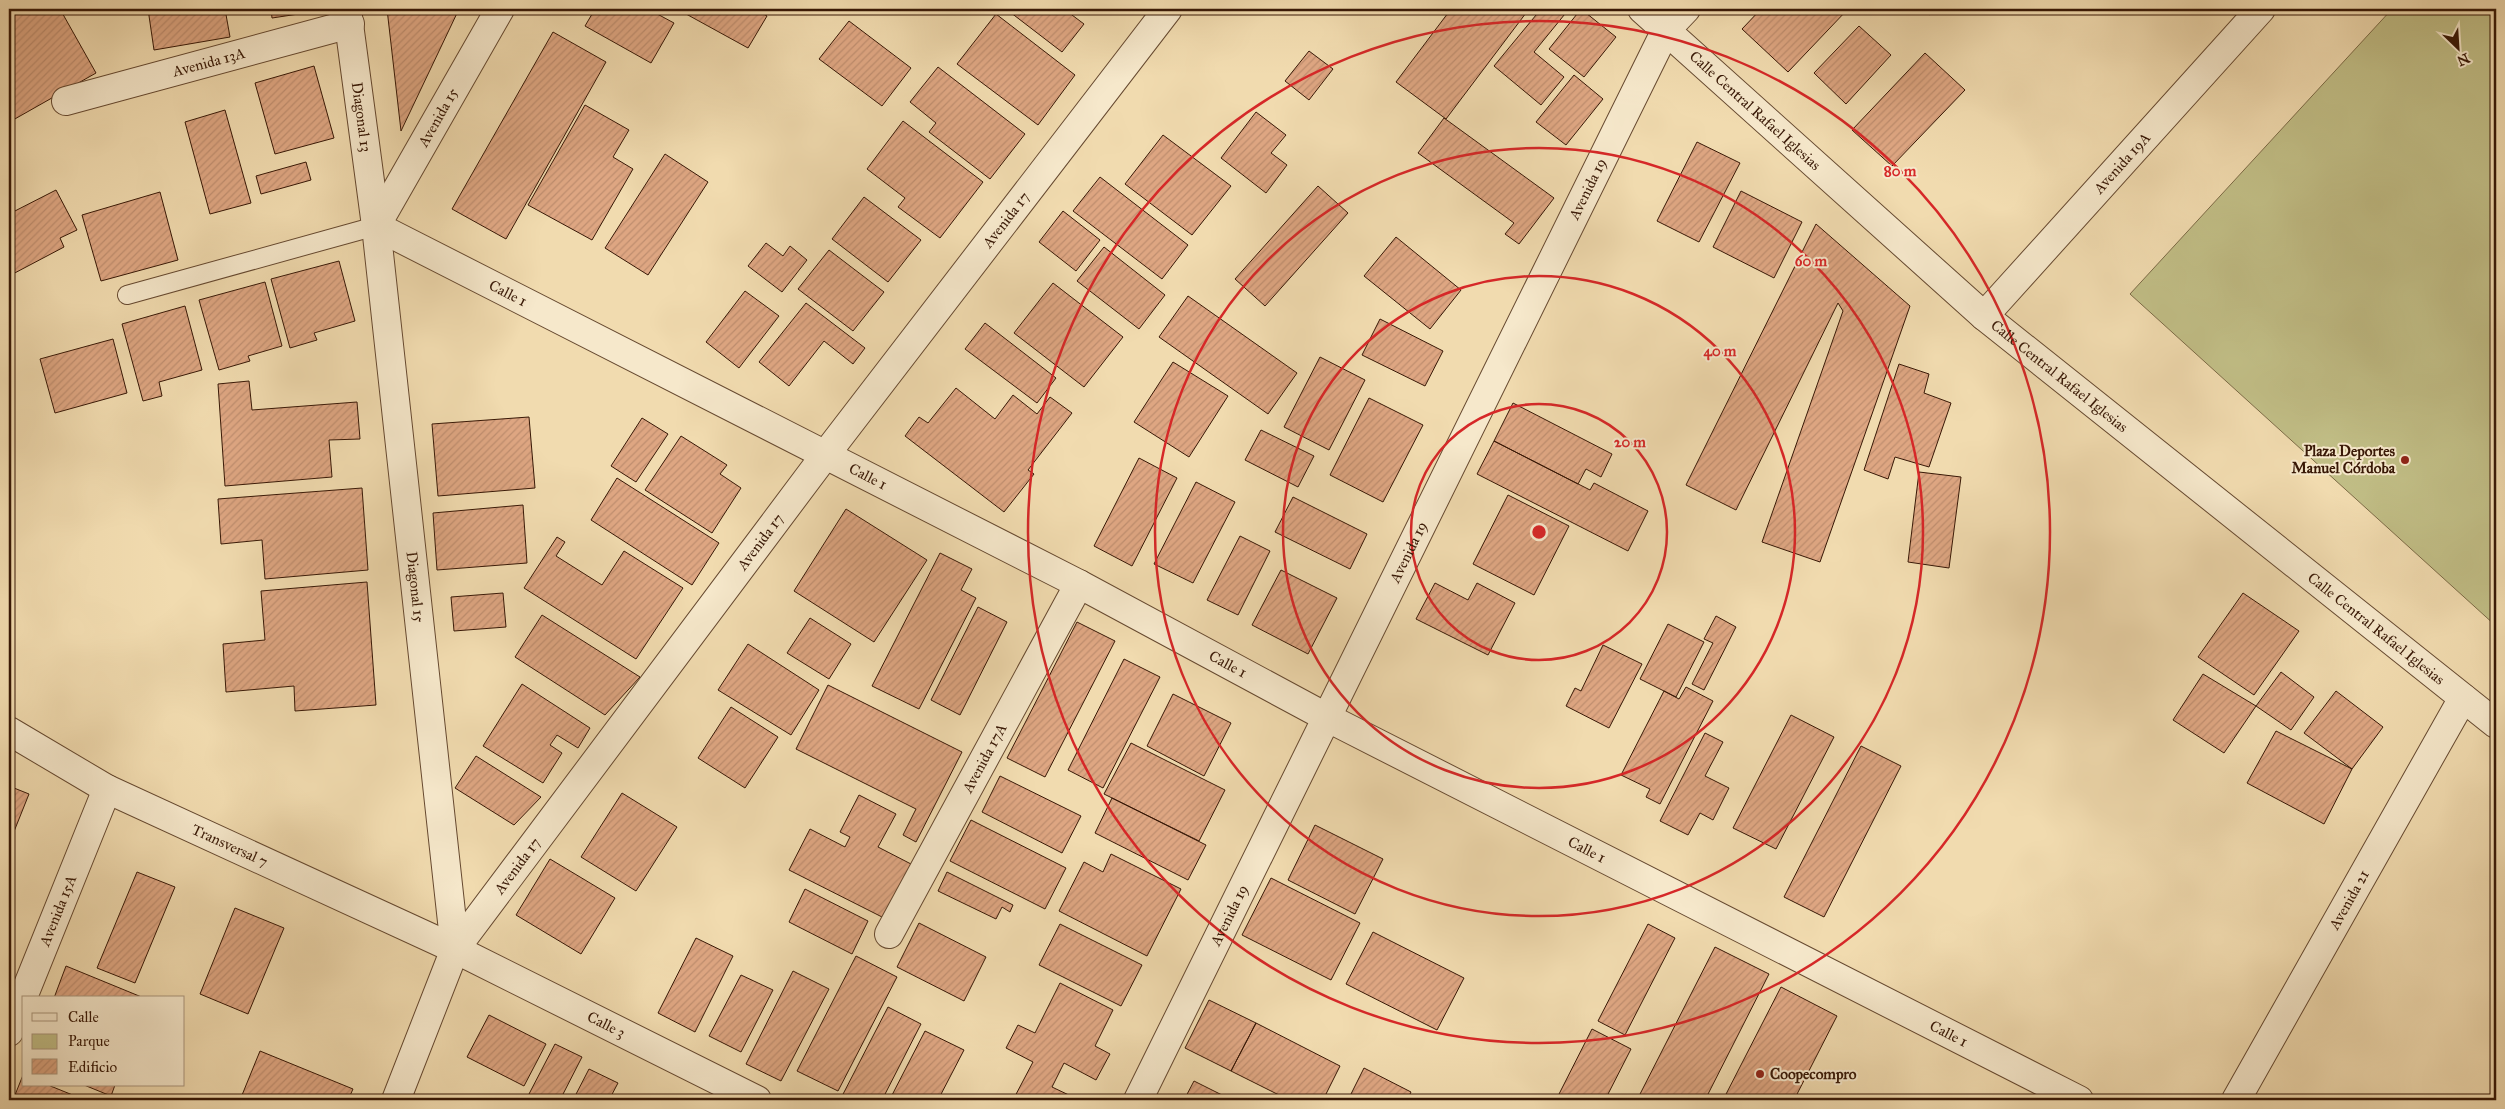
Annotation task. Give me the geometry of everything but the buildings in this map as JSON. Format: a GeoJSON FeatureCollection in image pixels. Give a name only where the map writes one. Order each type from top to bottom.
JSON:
{"type":"FeatureCollection","features":[{"type":"Feature","properties":{"kind":"street","name":"Avenida 15"},"geometry":{"type":"LineString","coordinates":[[376,226],[500,9]]}},
{"type":"Feature","properties":{"kind":"street","name":"Avenida 17"},"geometry":{"type":"LineString","coordinates":[[396,1100],[455,949],[826,454],[1168,9]]}},
{"type":"Feature","properties":{"kind":"street","name":"Calle Central Rafael Iglesias"},"geometry":{"type":"LineString","coordinates":[[1642,9],[1984,316],[2496,724]]}},
{"type":"Feature","properties":{"kind":"street","name":"Avenida 19"},"geometry":{"type":"LineString","coordinates":[[1138,1100],[1666,30],[1686,9]]}},
{"type":"Feature","properties":{"kind":"street","name":"Avenida 19A"},"geometry":{"type":"LineString","coordinates":[[1984,316],[2261,9]]}},
{"type":"Feature","properties":{"kind":"street","name":"Diagonal 13"},"geometry":{"type":"LineString","coordinates":[[349,16],[376,226]]}},
{"type":"Feature","properties":{"kind":"street","name":"Avenida 13A"},"geometry":{"type":"LineString","coordinates":[[66,101],[349,16]]}},
{"type":"Feature","properties":{"kind":"street","name":"Calle 1"},"geometry":{"type":"LineString","coordinates":[[376,226],[1079,584],[1326,717],[2079,1100]]}},
{"type":"Feature","properties":{"kind":"street","name":"Diagonal 15"},"geometry":{"type":"LineString","coordinates":[[376,226],[455,949]]}},
{"type":"Feature","properties":{"kind":"street","name":"Avenida 17A"},"geometry":{"type":"LineString","coordinates":[[889,934],[1079,584]]}},
{"type":"Feature","properties":{"kind":"street","name":"Avenida 21"},"geometry":{"type":"LineString","coordinates":[[2236,1100],[2462,698]]}},
{"type":"Feature","properties":{"kind":"street","name":"Transversal 7"},"geometry":{"type":"LineString","coordinates":[[9,732],[107,789],[455,949]]}},
{"type":"Feature","properties":{"kind":"street","name":"Avenida 15A"},"geometry":{"type":"LineString","coordinates":[[24,996],[107,789]]}},
{"type":"Feature","properties":{"kind":"street","name":"Calle 3"},"geometry":{"type":"LineString","coordinates":[[455,949],[757,1100]]}},
{"type":"Feature","properties":{"kind":"street","name":"Avenida 15A"},"geometry":{"type":"LineString","coordinates":[[9,1032],[22,1000]]}},
{"type":"Feature","properties":{"kind":"lane"},"geometry":{"type":"LineString","coordinates":[[127,295],[376,226]]}},
{"type":"Feature","properties":{"kind":"green space","name":"Plaza Deportes Manuel Córdoba"},"geometry":{"type":"Polygon","coordinates":[[[2392,9],[2487,9],[2496,17],[2496,626],[2130,294],[2392,9]]]}},
{"type":"Feature","properties":{"kind":"place","name":"Plaza Deportes Manuel Córdoba"},"geometry":{"type":"Point","coordinates":[2405,460]}},
{"type":"Feature","properties":{"kind":"place","name":"Coopecompro"},"geometry":{"type":"Point","coordinates":[1760,1074]}}]}
